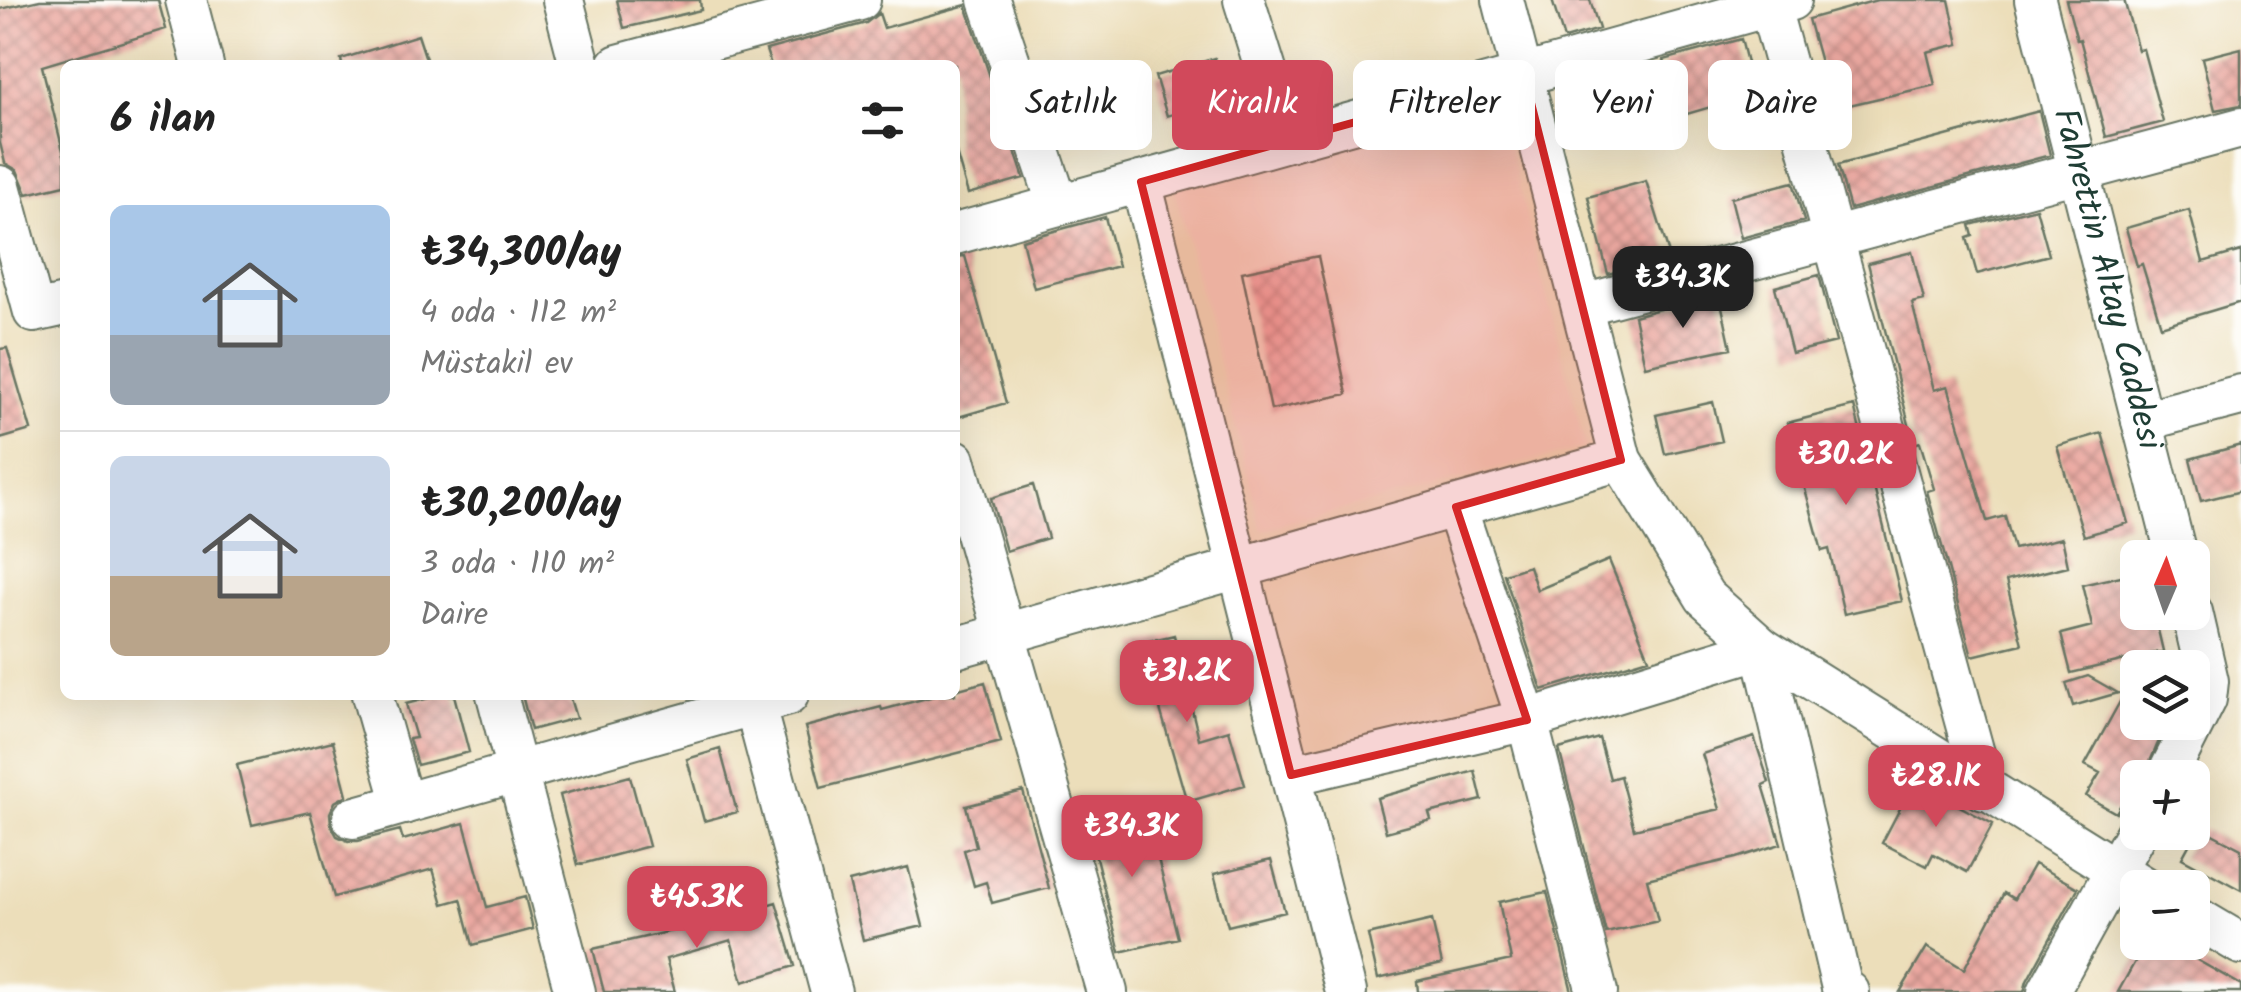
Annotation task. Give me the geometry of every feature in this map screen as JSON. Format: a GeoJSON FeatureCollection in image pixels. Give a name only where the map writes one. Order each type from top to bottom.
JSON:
{"type":"FeatureCollection","features":[{"type":"Feature","properties":{"kind":"street"},"geometry":{"type":"LineString","coordinates":[[186,0],[202,60]]}},
{"type":"Feature","properties":{"kind":"street"},"geometry":{"type":"LineString","coordinates":[[563,0],[579,60]]}},
{"type":"Feature","properties":{"kind":"street"},"geometry":{"type":"LineString","coordinates":[[637,60],[860,0]]}},
{"type":"Feature","properties":{"kind":"street"},"geometry":{"type":"LineString","coordinates":[[989,0],[1058,205]]}},
{"type":"Feature","properties":{"kind":"street"},"geometry":{"type":"LineString","coordinates":[[1244,0],[1263,60]]}},
{"type":"Feature","properties":{"kind":"street"},"geometry":{"type":"LineString","coordinates":[[1503,0],[1520,60]]}},
{"type":"Feature","properties":{"kind":"street","name":"Fahrettin Altay Caddesi"},"geometry":{"type":"LineString","coordinates":[[2035,0],[2173,540]]}},
{"type":"Feature","properties":{"kind":"street"},"geometry":{"type":"LineString","coordinates":[[1535,72],[1776,2],[1834,240],[1984,790]]}},
{"type":"Feature","properties":{"kind":"street"},"geometry":{"type":"LineString","coordinates":[[1535,118],[1621,460],[1705,597],[1762,648],[2120,873]]}},
{"type":"Feature","properties":{"kind":"street"},"geometry":{"type":"LineString","coordinates":[[1583,305],[2241,128]]}},
{"type":"Feature","properties":{"kind":"street"},"geometry":{"type":"LineString","coordinates":[[960,233],[1256,150]]}},
{"type":"Feature","properties":{"kind":"street"},"geometry":{"type":"LineString","coordinates":[[1141,182],[1346,992]]}},
{"type":"Feature","properties":{"kind":"street"},"geometry":{"type":"LineString","coordinates":[[0,186],[34,312],[60,306]]}},
{"type":"Feature","properties":{"kind":"street"},"geometry":{"type":"LineString","coordinates":[[2142,421],[2241,396]]}},
{"type":"Feature","properties":{"kind":"street"},"geometry":{"type":"LineString","coordinates":[[960,647],[1621,460]]}},
{"type":"Feature","properties":{"kind":"street"},"geometry":{"type":"LineString","coordinates":[[960,477],[1107,992]]}},
{"type":"Feature","properties":{"kind":"street"},"geometry":{"type":"LineString","coordinates":[[1456,507],[1527,720],[1597,992]]}},
{"type":"Feature","properties":{"kind":"street"},"geometry":{"type":"LineString","coordinates":[[2176,760],[2206,699],[2224,677],[2201,630]]}},
{"type":"Feature","properties":{"kind":"street"},"geometry":{"type":"LineString","coordinates":[[1291,775],[1527,720],[1762,648]]}},
{"type":"Feature","properties":{"kind":"street"},"geometry":{"type":"LineString","coordinates":[[1762,648],[1839,991]]}},
{"type":"Feature","properties":{"kind":"street"},"geometry":{"type":"LineString","coordinates":[[373,700],[403,804]]}},
{"type":"Feature","properties":{"kind":"street"},"geometry":{"type":"LineString","coordinates":[[498,700],[575,992]]}},
{"type":"Feature","properties":{"kind":"street"},"geometry":{"type":"LineString","coordinates":[[353,818],[758,700]]}},
{"type":"Feature","properties":{"kind":"street"},"geometry":{"type":"LineString","coordinates":[[765,700],[831,992]]}},
{"type":"Feature","properties":{"kind":"street"},"geometry":{"type":"LineString","coordinates":[[2048,992],[2120,893]]}},
{"type":"Feature","properties":{"kind":"street"},"geometry":{"type":"LineString","coordinates":[[2210,926],[2241,944]]}},
{"type":"Feature","properties":{"kind":"highlighted area"},"geometry":{"type":"Polygon","coordinates":[[[1524,75],[1621,460],[1456,507],[1527,720],[1291,775],[1141,182],[1524,75]]]}},
{"type":"Feature","properties":{"kind":"shaded area"},"geometry":{"type":"Polygon","coordinates":[[[1353,139],[1353,150],[1510,150],[1586,448],[1262,530],[1173,185],[1310,150],[1333,150],[1333,144],[1353,139]]]}},
{"type":"Feature","properties":{"kind":"building"},"geometry":{"type":"Polygon","coordinates":[[[40,0],[158,0],[166,29],[42,66],[60,139],[60,186],[27,194],[17,170],[5,163],[0,143],[0,9],[40,0]]]}},
{"type":"Feature","properties":{"kind":"building"},"geometry":{"type":"Polygon","coordinates":[[[617,0],[700,0],[701,10],[624,28],[617,0]]]}},
{"type":"Feature","properties":{"kind":"building"},"geometry":{"type":"Polygon","coordinates":[[[1552,0],[1590,0],[1599,29],[1564,39],[1552,0]]]}},
{"type":"Feature","properties":{"kind":"building"},"geometry":{"type":"Polygon","coordinates":[[[1877,0],[1949,0],[1959,44],[1927,52],[1935,85],[1852,104],[1852,60],[1819,60],[1808,19],[1877,0]]]}},
{"type":"Feature","properties":{"kind":"building"},"geometry":{"type":"Polygon","coordinates":[[[2066,0],[2124,0],[2138,50],[2143,49],[2163,122],[2106,137],[2066,0]]]}},
{"type":"Feature","properties":{"kind":"building"},"geometry":{"type":"Polygon","coordinates":[[[966,5],[990,77],[990,150],[1015,150],[1024,178],[968,194],[960,166],[960,60],[769,60],[766,50],[866,23],[879,13],[884,28],[966,5]]]}},
{"type":"Feature","properties":{"kind":"building"},"geometry":{"type":"Polygon","coordinates":[[[418,35],[426,60],[341,60],[418,35]]]}},
{"type":"Feature","properties":{"kind":"building"},"geometry":{"type":"Polygon","coordinates":[[[1741,39],[1746,60],[1708,60],[1708,108],[1688,114],[1688,60],[1664,60],[1741,39]]]}},
{"type":"Feature","properties":{"kind":"building"},"geometry":{"type":"Polygon","coordinates":[[[2241,48],[2241,105],[2215,110],[2202,58],[2241,48]]]}},
{"type":"Feature","properties":{"kind":"building"},"geometry":{"type":"Polygon","coordinates":[[[1172,71],[1172,114],[1167,116],[1155,76],[1172,71]]]}},
{"type":"Feature","properties":{"kind":"building"},"geometry":{"type":"Polygon","coordinates":[[[2039,111],[2050,155],[1850,209],[1838,165],[2039,111]]]}},
{"type":"Feature","properties":{"kind":"building"},"geometry":{"type":"Polygon","coordinates":[[[1646,181],[1670,257],[1608,274],[1588,197],[1646,181]]]}},
{"type":"Feature","properties":{"kind":"building"},"geometry":{"type":"Polygon","coordinates":[[[1793,182],[1804,221],[1741,238],[1731,198],[1793,182]]]}},
{"type":"Feature","properties":{"kind":"building"},"geometry":{"type":"Polygon","coordinates":[[[2036,208],[2049,255],[1977,274],[1967,238],[1973,236],[1970,225],[2036,208]]]}},
{"type":"Feature","properties":{"kind":"building"},"geometry":{"type":"Polygon","coordinates":[[[2189,210],[2203,262],[2241,251],[2241,302],[2161,326],[2126,228],[2189,210]]]}},
{"type":"Feature","properties":{"kind":"building"},"geometry":{"type":"Polygon","coordinates":[[[1105,217],[1118,266],[1034,288],[1022,240],[1105,217]]]}},
{"type":"Feature","properties":{"kind":"building"},"geometry":{"type":"Polygon","coordinates":[[[1912,252],[1924,300],[1912,303],[1934,390],[1948,386],[1987,521],[2005,516],[2014,549],[2062,538],[2068,566],[2006,581],[2022,644],[1972,656],[1927,491],[1934,489],[1920,442],[1914,444],[1868,263],[1912,252]]]}},
{"type":"Feature","properties":{"kind":"building"},"geometry":{"type":"Polygon","coordinates":[[[960,256],[965,256],[1006,403],[960,417],[960,256]]]}},
{"type":"Feature","properties":{"kind":"building"},"geometry":{"type":"Polygon","coordinates":[[[1318,256],[1347,394],[1271,410],[1242,272],[1318,256]]]}},
{"type":"Feature","properties":{"kind":"building"},"geometry":{"type":"Polygon","coordinates":[[[1819,275],[1836,342],[1792,353],[1775,287],[1819,275]]]}},
{"type":"Feature","properties":{"kind":"building"},"geometry":{"type":"Polygon","coordinates":[[[1719,293],[1731,348],[1645,366],[1634,316],[1719,293]]]}},
{"type":"Feature","properties":{"kind":"building"},"geometry":{"type":"Polygon","coordinates":[[[7,348],[31,430],[0,439],[0,349],[7,348]]]}},
{"type":"Feature","properties":{"kind":"building"},"geometry":{"type":"Polygon","coordinates":[[[1713,402],[1722,441],[1665,454],[1656,415],[1713,402]]]}},
{"type":"Feature","properties":{"kind":"building"},"geometry":{"type":"Polygon","coordinates":[[[1854,406],[1902,601],[1844,614],[1829,549],[1822,551],[1787,423],[1854,406]]]}},
{"type":"Feature","properties":{"kind":"building"},"geometry":{"type":"Polygon","coordinates":[[[2102,433],[2128,523],[2084,536],[2057,446],[2102,433]]]}},
{"type":"Feature","properties":{"kind":"building"},"geometry":{"type":"Polygon","coordinates":[[[2241,445],[2241,491],[2201,501],[2190,459],[2241,445]]]}},
{"type":"Feature","properties":{"kind":"building"},"geometry":{"type":"Polygon","coordinates":[[[1033,485],[1048,538],[1006,551],[991,498],[1033,485]]]}},
{"type":"Feature","properties":{"kind":"building"},"geometry":{"type":"Polygon","coordinates":[[[1609,560],[1649,658],[1542,690],[1504,574],[1529,566],[1537,590],[1609,560]]]}},
{"type":"Feature","properties":{"kind":"building"},"geometry":{"type":"Polygon","coordinates":[[[2120,576],[2120,630],[2158,630],[2163,650],[2120,650],[2120,661],[2071,673],[2061,634],[2092,626],[2082,585],[2120,576]]]}},
{"type":"Feature","properties":{"kind":"building"},"geometry":{"type":"Polygon","coordinates":[[[1174,635],[1199,739],[1229,730],[1245,785],[1187,802],[1158,702],[1150,704],[1136,644],[1174,635]]]}},
{"type":"Feature","properties":{"kind":"building"},"geometry":{"type":"Polygon","coordinates":[[[2088,676],[2118,693],[2073,706],[2066,683],[2088,676]]]}},
{"type":"Feature","properties":{"kind":"building"},"geometry":{"type":"Polygon","coordinates":[[[985,682],[1001,742],[821,788],[805,727],[919,700],[960,700],[960,689],[985,682]]]}},
{"type":"Feature","properties":{"kind":"building"},"geometry":{"type":"Polygon","coordinates":[[[455,700],[469,752],[417,765],[409,739],[416,738],[406,704],[455,700]]]}},
{"type":"Feature","properties":{"kind":"building"},"geometry":{"type":"Polygon","coordinates":[[[523,700],[571,700],[576,718],[531,730],[523,700]]]}},
{"type":"Feature","properties":{"kind":"building"},"geometry":{"type":"Polygon","coordinates":[[[2120,702],[2120,740],[2159,740],[2151,760],[2120,760],[2120,806],[2116,813],[2086,796],[2100,773],[2085,765],[2120,702]]]}},
{"type":"Feature","properties":{"kind":"building"},"geometry":{"type":"Polygon","coordinates":[[[1754,737],[1769,782],[1763,785],[1781,844],[1647,879],[1658,921],[1606,933],[1559,749],[1599,738],[1610,779],[1620,776],[1634,829],[1720,809],[1702,754],[1754,737]]]}},
{"type":"Feature","properties":{"kind":"building"},"geometry":{"type":"Polygon","coordinates":[[[333,741],[347,795],[335,802],[330,813],[337,836],[358,841],[400,830],[403,840],[464,823],[487,907],[525,897],[533,929],[473,945],[461,899],[443,904],[433,869],[334,897],[310,812],[252,825],[237,765],[333,741]]]}},
{"type":"Feature","properties":{"kind":"building"},"geometry":{"type":"Polygon","coordinates":[[[720,749],[737,812],[704,821],[687,759],[720,749]]]}},
{"type":"Feature","properties":{"kind":"building"},"geometry":{"type":"Polygon","coordinates":[[[1475,771],[1482,800],[1429,813],[1431,820],[1386,832],[1377,798],[1475,771]]]}},
{"type":"Feature","properties":{"kind":"building"},"geometry":{"type":"Polygon","coordinates":[[[630,776],[649,846],[578,865],[560,795],[630,776]]]}},
{"type":"Feature","properties":{"kind":"building"},"geometry":{"type":"Polygon","coordinates":[[[1914,782],[1993,824],[1967,872],[1933,854],[1927,866],[1882,843],[1914,782]]]}},
{"type":"Feature","properties":{"kind":"building"},"geometry":{"type":"Polygon","coordinates":[[[1023,791],[1049,888],[992,903],[986,882],[974,886],[964,850],[976,846],[966,806],[1023,791]]]}},
{"type":"Feature","properties":{"kind":"building"},"geometry":{"type":"Polygon","coordinates":[[[1145,808],[1178,938],[1120,952],[1087,822],[1145,808]]]}},
{"type":"Feature","properties":{"kind":"building"},"geometry":{"type":"Polygon","coordinates":[[[2210,833],[2241,849],[2241,890],[2210,870],[2182,858],[2186,850],[2210,850],[2210,833]]]}},
{"type":"Feature","properties":{"kind":"building"},"geometry":{"type":"Polygon","coordinates":[[[1271,860],[1285,912],[1228,926],[1214,874],[1271,860]]]}},
{"type":"Feature","properties":{"kind":"building"},"geometry":{"type":"Polygon","coordinates":[[[2034,864],[2078,888],[2024,992],[1900,992],[1927,947],[1964,969],[2004,893],[2014,899],[2034,864]]]}},
{"type":"Feature","properties":{"kind":"building"},"geometry":{"type":"Polygon","coordinates":[[[908,867],[923,926],[863,940],[849,882],[908,867]]]}},
{"type":"Feature","properties":{"kind":"building"},"geometry":{"type":"Polygon","coordinates":[[[1547,892],[1572,992],[1418,992],[1417,981],[1511,960],[1499,902],[1547,892]]]}},
{"type":"Feature","properties":{"kind":"building"},"geometry":{"type":"Polygon","coordinates":[[[776,902],[795,966],[743,982],[731,940],[666,959],[675,992],[604,992],[593,949],[711,922],[776,902]]]}},
{"type":"Feature","properties":{"kind":"building"},"geometry":{"type":"Polygon","coordinates":[[[1432,920],[1442,964],[1378,979],[1368,935],[1432,920]]]}},
{"type":"Feature","properties":{"kind":"building"},"geometry":{"type":"Polygon","coordinates":[[[2136,960],[2197,960],[2241,985],[2241,992],[2118,992],[2136,960]]]}}]}
